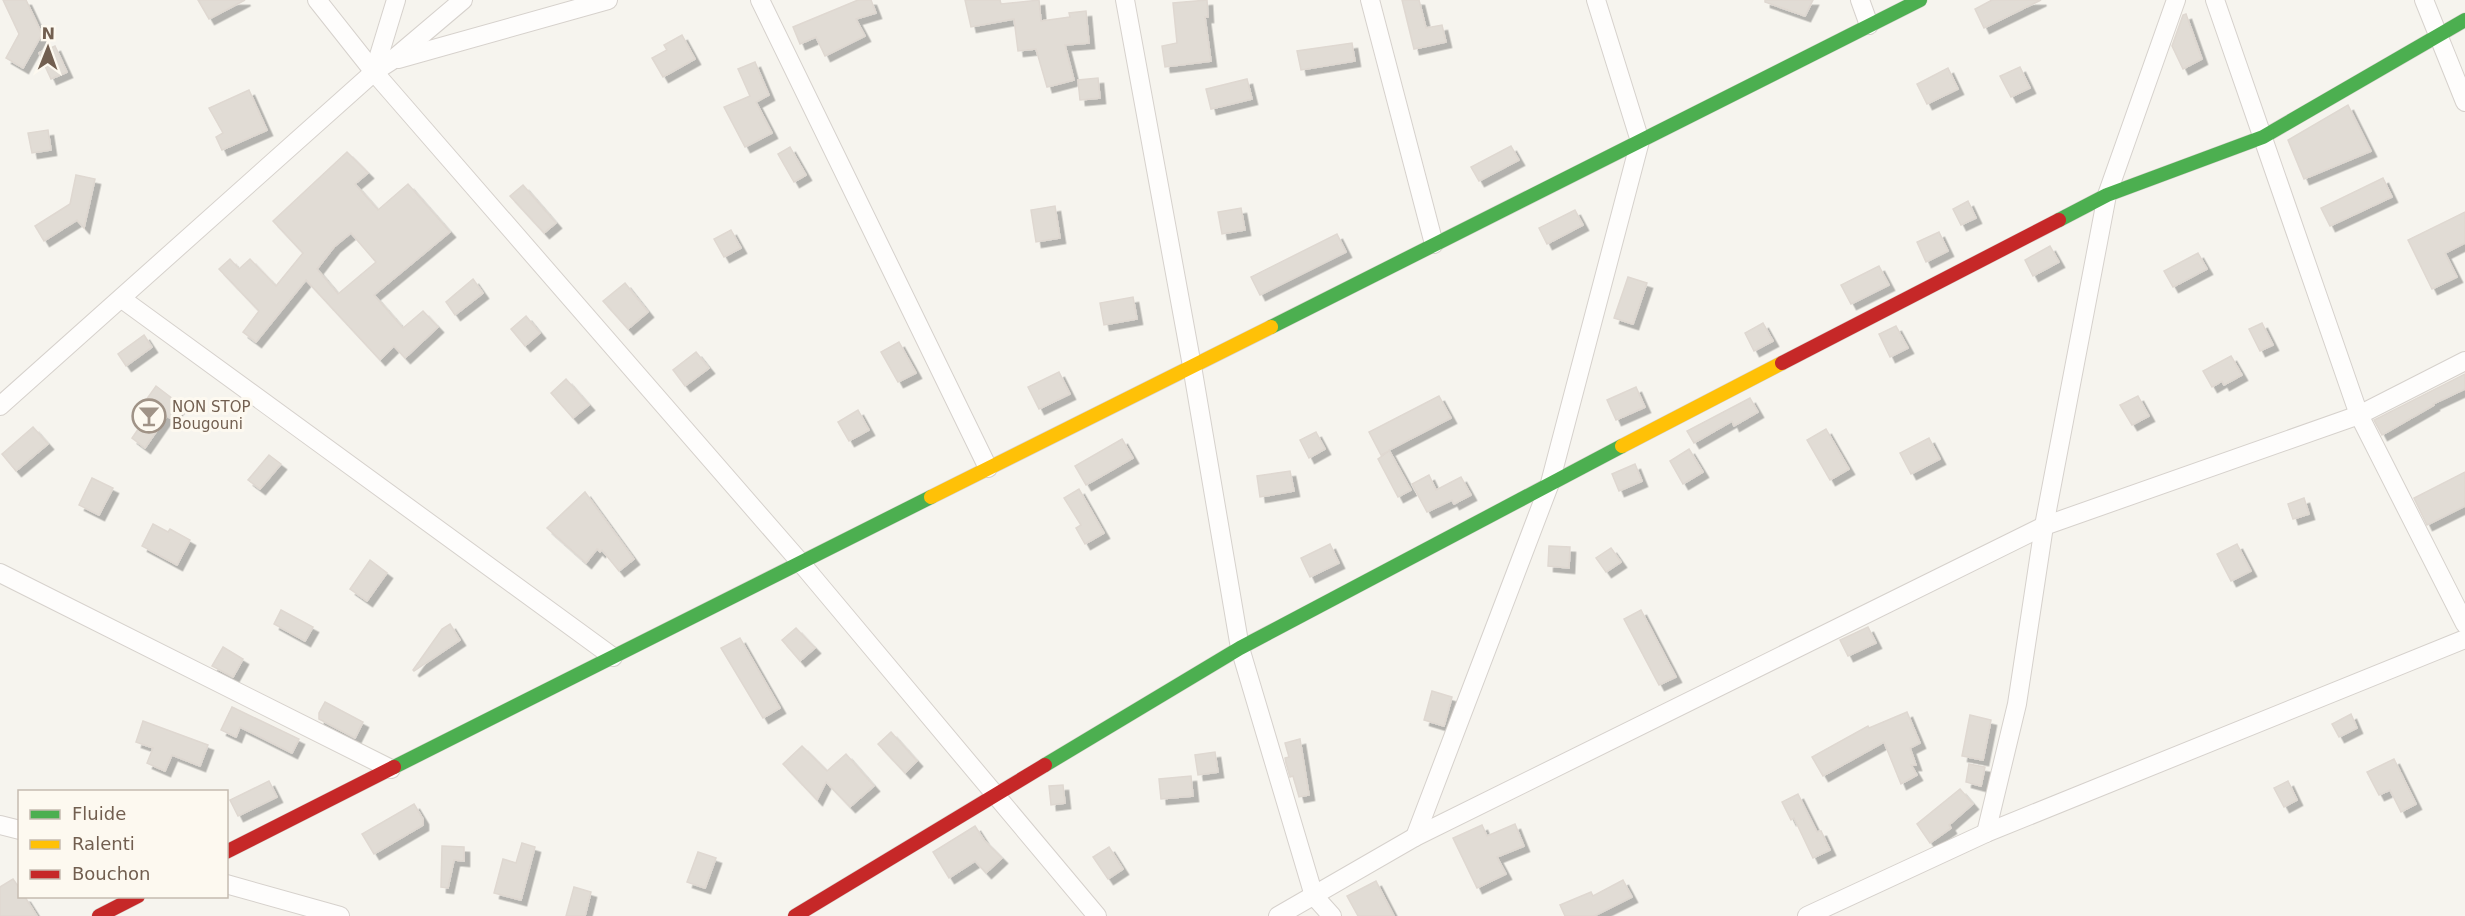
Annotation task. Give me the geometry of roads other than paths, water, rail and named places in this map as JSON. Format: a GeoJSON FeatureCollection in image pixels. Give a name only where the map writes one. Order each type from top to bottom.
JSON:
{"type":"FeatureCollection","features":[{"type":"Feature","properties":{"kind":"street"},"geometry":{"type":"LineString","coordinates":[[317,0],[374,72],[801,563],[1096,916]]}},
{"type":"Feature","properties":{"kind":"street"},"geometry":{"type":"LineString","coordinates":[[374,72],[396,0]]}},
{"type":"Feature","properties":{"kind":"street"},"geometry":{"type":"LineString","coordinates":[[0,406],[374,72],[392,61],[463,0]]}},
{"type":"Feature","properties":{"kind":"street"},"geometry":{"type":"LineString","coordinates":[[392,61],[608,0]]}},
{"type":"Feature","properties":{"kind":"street"},"geometry":{"type":"LineString","coordinates":[[760,0],[988,468]]}},
{"type":"Feature","properties":{"kind":"street"},"geometry":{"type":"LineString","coordinates":[[1125,0],[1192,366],[1240,648],[1314,896],[1332,916]]}},
{"type":"Feature","properties":{"kind":"street"},"geometry":{"type":"LineString","coordinates":[[1370,0],[1434,244]]}},
{"type":"Feature","properties":{"kind":"street"},"geometry":{"type":"LineString","coordinates":[[1415,837],[1550,483],[1640,141],[1596,0]]}},
{"type":"Feature","properties":{"kind":"street"},"geometry":{"type":"LineString","coordinates":[[1860,0],[1869,25]]}},
{"type":"Feature","properties":{"kind":"street"},"geometry":{"type":"LineString","coordinates":[[228,851],[1920,0]]}},
{"type":"Feature","properties":{"kind":"street"},"geometry":{"type":"LineString","coordinates":[[1986,833],[2017,704],[2044,526],[2107,195],[2176,0]]}},
{"type":"Feature","properties":{"kind":"street"},"geometry":{"type":"LineString","coordinates":[[2215,0],[2360,415],[2465,624]]}},
{"type":"Feature","properties":{"kind":"street"},"geometry":{"type":"LineString","coordinates":[[2424,0],[2465,102]]}},
{"type":"Feature","properties":{"kind":"street"},"geometry":{"type":"LineString","coordinates":[[795,916],[1240,648],[1550,483],[2107,195],[2263,137],[2465,20]]}},
{"type":"Feature","properties":{"kind":"street"},"geometry":{"type":"LineString","coordinates":[[122,299],[613,657]]}},
{"type":"Feature","properties":{"kind":"street"},"geometry":{"type":"LineString","coordinates":[[1278,916],[1415,837],[2044,526],[2360,415],[2465,361]]}},
{"type":"Feature","properties":{"kind":"street"},"geometry":{"type":"LineString","coordinates":[[0,573],[391,769]]}},
{"type":"Feature","properties":{"kind":"street"},"geometry":{"type":"LineString","coordinates":[[1807,916],[1986,833],[2465,639]]}},
{"type":"Feature","properties":{"kind":"street"},"geometry":{"type":"LineString","coordinates":[[0,825],[18,830]]}},
{"type":"Feature","properties":{"kind":"street"},"geometry":{"type":"LineString","coordinates":[[228,885],[340,916]]}},
{"type":"Feature","properties":{"kind":"street"},"geometry":{"type":"LineString","coordinates":[[99,916],[136,898]]}},
{"type":"Feature","properties":{"kind":"place","name":"NON STOP Bougouni"},"geometry":{"type":"Point","coordinates":[149,416]}}]}
